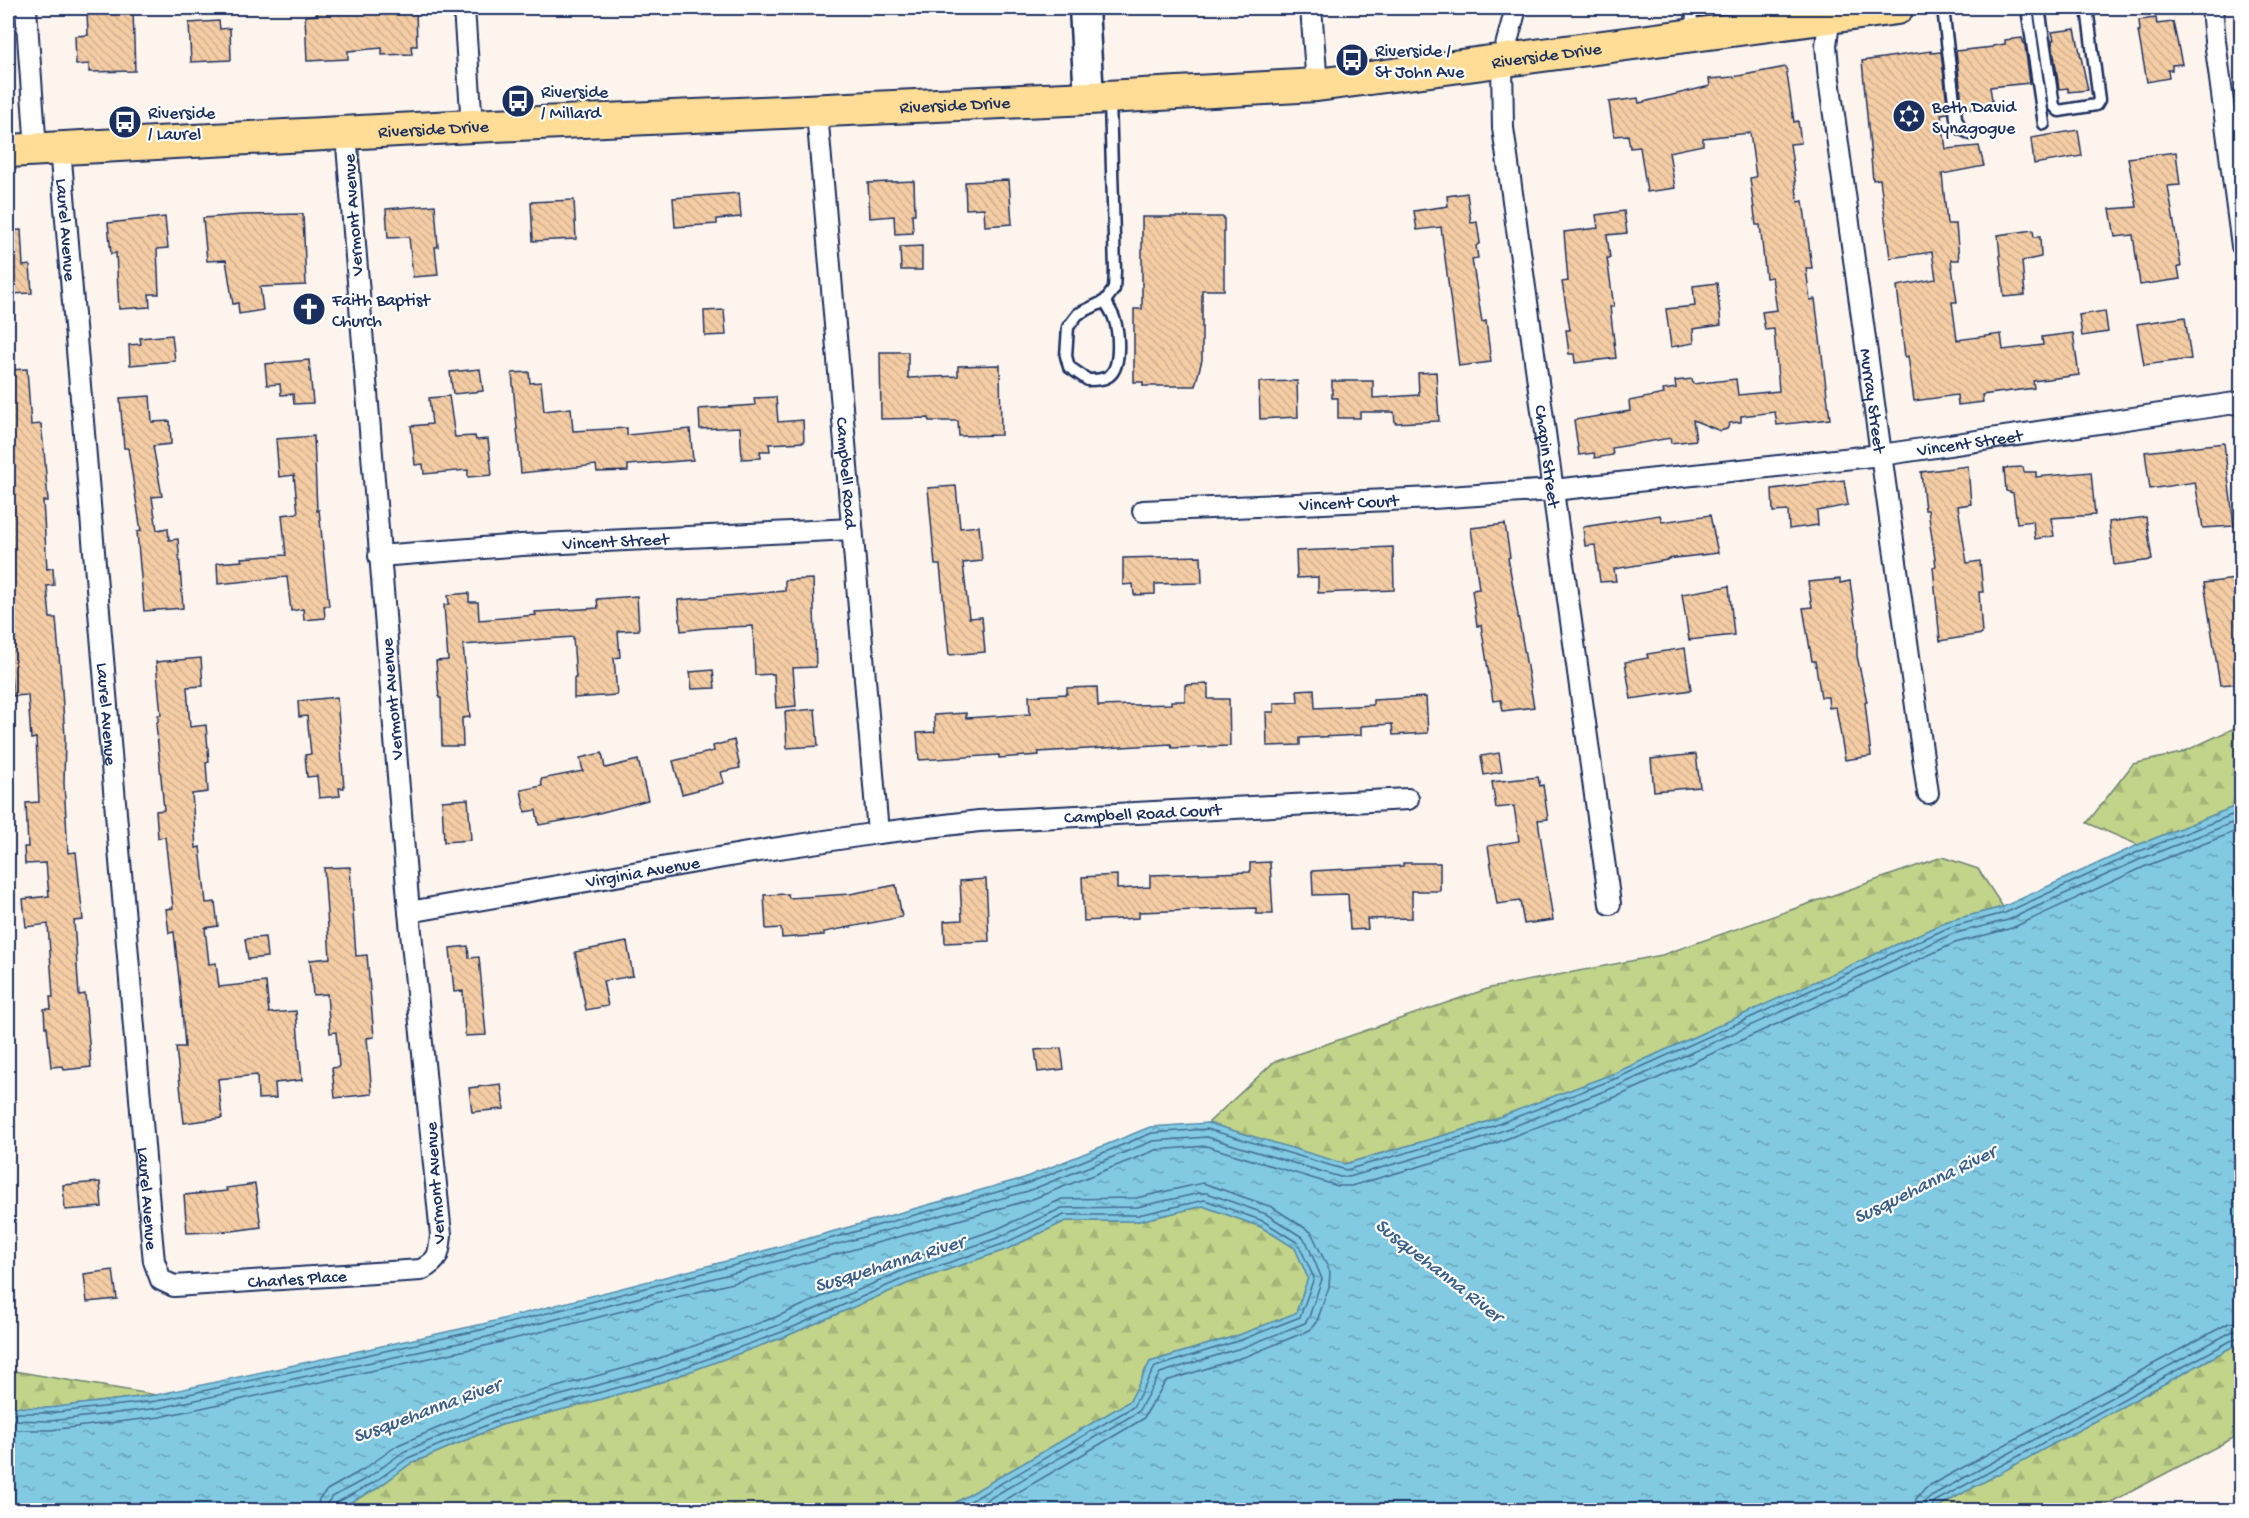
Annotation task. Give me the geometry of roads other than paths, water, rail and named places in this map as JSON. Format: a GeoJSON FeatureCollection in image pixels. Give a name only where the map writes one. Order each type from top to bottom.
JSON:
{"type":"FeatureCollection","features":[{"type":"Feature","properties":{"kind":"main road","name":"Riverside Drive"},"geometry":{"type":"LineString","coordinates":[[34,150],[472,126],[1100,98],[1317,85],[1502,61],[1692,21],[1897,8]]}},
{"type":"Feature","properties":{"kind":"street","name":"Laurel Avenue"},"geometry":{"type":"LineString","coordinates":[[26,8],[34,150],[154,1261],[161,1280]]}},
{"type":"Feature","properties":{"kind":"street"},"geometry":{"type":"LineString","coordinates":[[464,8],[472,126]]}},
{"type":"Feature","properties":{"kind":"street"},"geometry":{"type":"LineString","coordinates":[[1084,8],[1100,98]]}},
{"type":"Feature","properties":{"kind":"street"},"geometry":{"type":"LineString","coordinates":[[1311,8],[1317,85]]}},
{"type":"Feature","properties":{"kind":"street","name":"Chapin Street"},"geometry":{"type":"LineString","coordinates":[[1516,8],[1502,61],[1503,128],[1610,904]]}},
{"type":"Feature","properties":{"kind":"street"},"geometry":{"type":"LineString","coordinates":[[2212,8],[2214,41],[2241,246]]}},
{"type":"Feature","properties":{"kind":"street","name":"Murray Street"},"geometry":{"type":"LineString","coordinates":[[1830,12],[1826,45],[1829,79],[1928,793]]}},
{"type":"Feature","properties":{"kind":"street","name":"Campbell Road"},"geometry":{"type":"LineString","coordinates":[[817,112],[878,833]]}},
{"type":"Feature","properties":{"kind":"street","name":"Vermont Avenue"},"geometry":{"type":"LineString","coordinates":[[346,133],[409,912],[441,1235],[440,1253],[434,1263]]}},
{"type":"Feature","properties":{"kind":"street","name":"Vincent Street"},"geometry":{"type":"LineString","coordinates":[[1554,490],[1881,455],[2241,402]]}},
{"type":"Feature","properties":{"kind":"street","name":"Vincent Court"},"geometry":{"type":"LineString","coordinates":[[1143,511],[1433,498],[1554,490]]}},
{"type":"Feature","properties":{"kind":"street","name":"Vincent Street"},"geometry":{"type":"LineString","coordinates":[[379,556],[522,545],[852,529]]}},
{"type":"Feature","properties":{"kind":"street","name":"Campbell Road Court"},"geometry":{"type":"LineString","coordinates":[[878,833],[979,822],[1408,799]]}},
{"type":"Feature","properties":{"kind":"street","name":"Virginia Avenue"},"geometry":{"type":"LineString","coordinates":[[409,912],[753,852],[878,833]]}},
{"type":"Feature","properties":{"kind":"street","name":"Charles Place"},"geometry":{"type":"LineString","coordinates":[[161,1280],[174,1286],[421,1270],[434,1263]]}},
{"type":"Feature","properties":{"kind":"lane"},"geometry":{"type":"LineString","coordinates":[[1943,8],[1956,118],[1961,129],[1971,134]]}},
{"type":"Feature","properties":{"kind":"lane"},"geometry":{"type":"LineString","coordinates":[[2027,8],[2044,124]]}},
{"type":"Feature","properties":{"kind":"lane"},"geometry":{"type":"LineString","coordinates":[[2039,8],[2054,106],[2059,111],[2096,105],[2099,100],[2087,8]]}},
{"type":"Feature","properties":{"kind":"lane"},"geometry":{"type":"LineString","coordinates":[[1100,98],[1115,271],[1114,289],[1105,302],[1078,314],[1068,327],[1066,356],[1069,367],[1088,380],[1106,378],[1113,373],[1116,362],[1117,331],[1114,316],[1105,302]]}},
{"type":"Feature","properties":{"kind":"water","name":"Susquehanna River"},"geometry":{"type":"Polygon","coordinates":[[[2241,804],[2241,1342],[1932,1510],[943,1510],[1130,1401],[1150,1362],[1239,1335],[1296,1313],[1308,1278],[1295,1248],[1261,1227],[1203,1206],[1139,1221],[1066,1221],[1005,1250],[909,1283],[784,1337],[661,1382],[501,1425],[410,1464],[376,1489],[335,1510],[8,1510],[8,1407],[49,1408],[156,1395],[483,1324],[742,1257],[1024,1178],[1150,1127],[1208,1123],[1345,1164],[1473,1127],[1615,1073],[1948,921],[2003,907],[2138,845],[2241,804]]]}},
{"type":"Feature","properties":{"kind":"place","name":"Riverside / St John Ave"},"geometry":{"type":"Point","coordinates":[1352,60]}},
{"type":"Feature","properties":{"kind":"place","name":"Riverside / Millard"},"geometry":{"type":"Point","coordinates":[518,101]}},
{"type":"Feature","properties":{"kind":"place","name":"Beth David Synagogue"},"geometry":{"type":"Point","coordinates":[1909,116]}},
{"type":"Feature","properties":{"kind":"place","name":"Riverside / Laurel"},"geometry":{"type":"Point","coordinates":[125,122]}},
{"type":"Feature","properties":{"kind":"place","name":"Faith Baptist Church"},"geometry":{"type":"Point","coordinates":[309,309]}}]}
